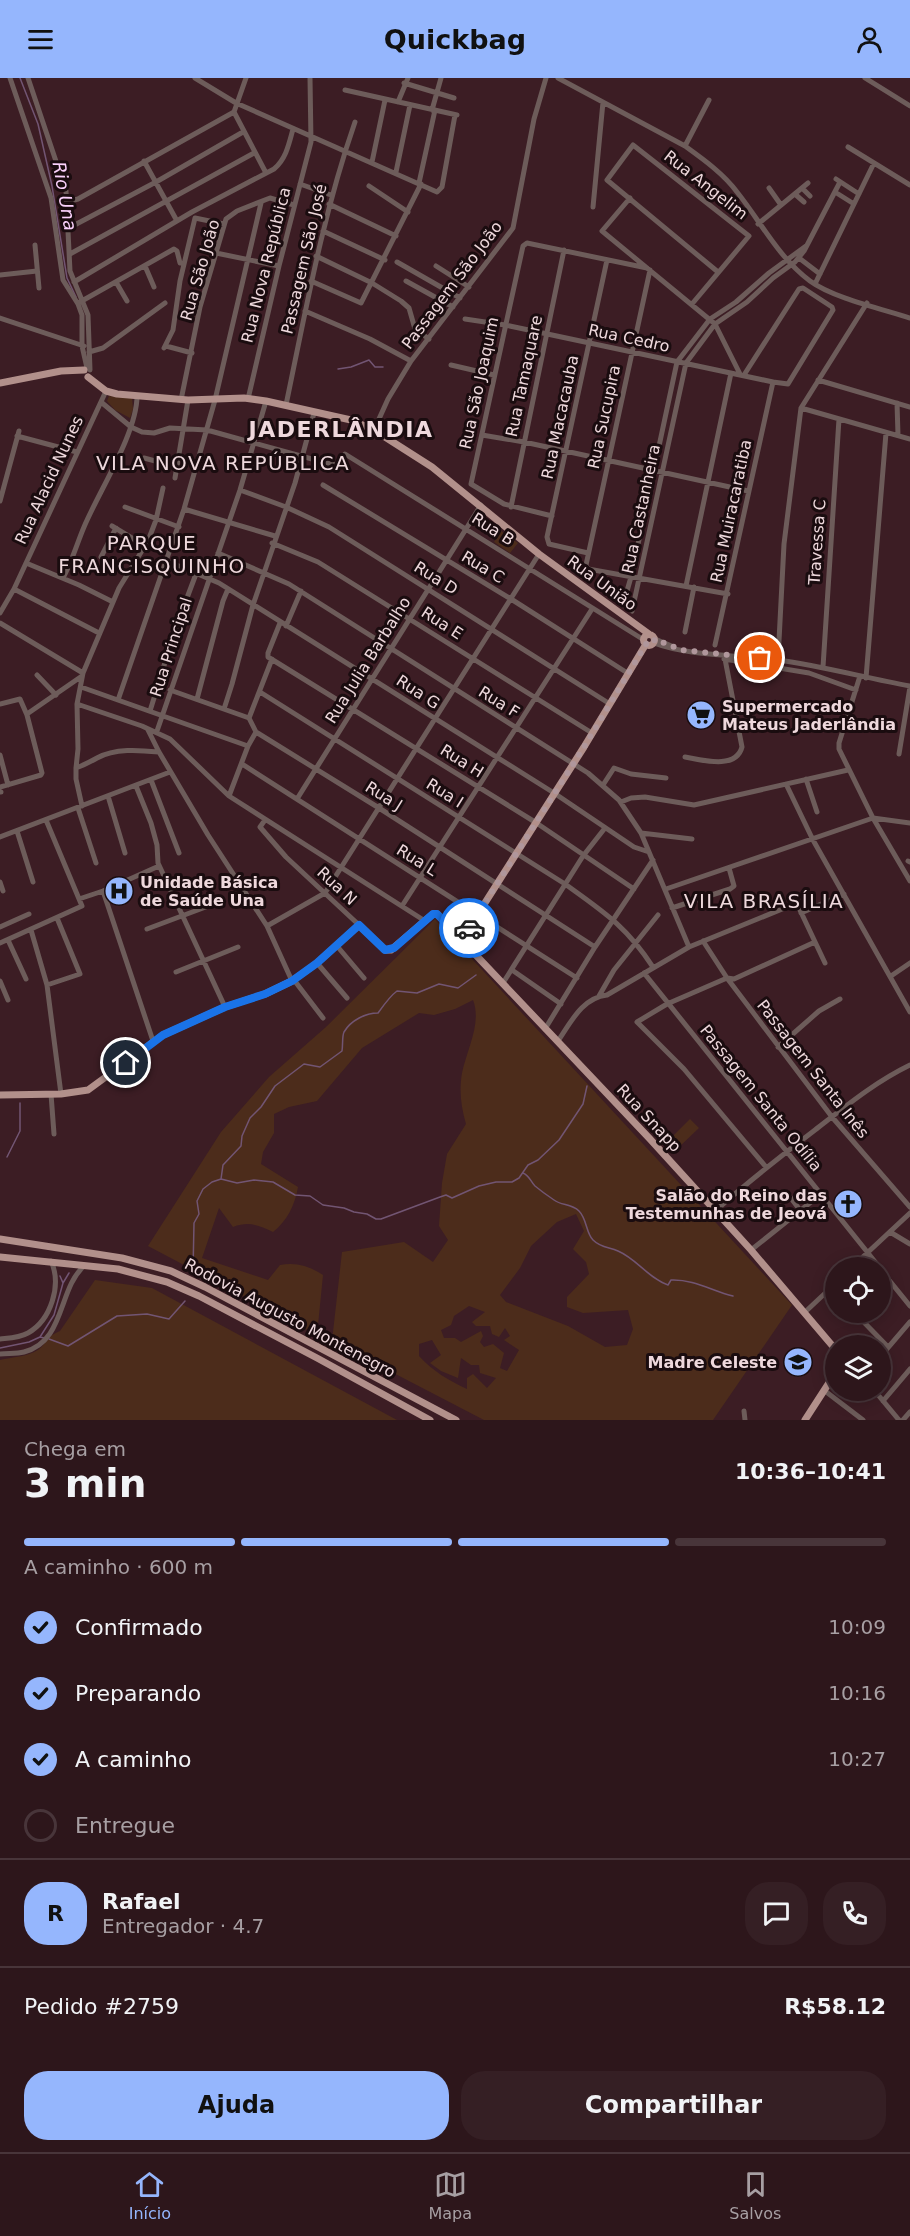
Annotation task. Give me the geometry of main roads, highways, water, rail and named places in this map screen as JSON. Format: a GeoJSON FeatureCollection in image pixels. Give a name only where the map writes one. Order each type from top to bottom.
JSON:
{"type":"FeatureCollection","features":[{"type":"Feature","properties":{"kind":"main road","name":"Rua União"},"geometry":{"type":"LineString","coordinates":[[0,383],[75,370],[87,372],[106,390],[137,396],[185,400],[266,401],[351,420],[375,430],[432,467],[650,640],[462,939]]}},
{"type":"Feature","properties":{"kind":"main road","name":"Rua N"},"geometry":{"type":"LineString","coordinates":[[0,1095],[51,1095],[88,1090],[153,1041],[225,1007],[265,994],[293,981],[317,963],[359,925],[385,950],[391,950],[434,914]]}},
{"type":"Feature","properties":{"kind":"main road","name":"Rua Snapp"},"geometry":{"type":"LineString","coordinates":[[434,914],[437,914],[462,939],[558,1041],[715,1211],[825,1337]]}},
{"type":"Feature","properties":{"kind":"main road","name":"Rodovia Augusto Montenegro"},"geometry":{"type":"LineString","coordinates":[[0,1239],[122,1258],[171,1271],[456,1420]]}},
{"type":"Feature","properties":{"kind":"main road","name":"Rodovia Augusto Montenegro"},"geometry":{"type":"LineString","coordinates":[[0,1257],[86,1264],[155,1278],[199,1296],[430,1420]]}},
{"type":"Feature","properties":{"kind":"main road"},"geometry":{"type":"LineString","coordinates":[[805,1420],[825,1391]]}},
{"type":"Feature","properties":{"kind":"waterway","name":"Rio Una"},"geometry":{"type":"LineString","coordinates":[[20,78],[38,124],[52,186],[67,278],[76,297]]}},
{"type":"Feature","properties":{"kind":"waterway"},"geometry":{"type":"LineString","coordinates":[[338,369],[369,360],[375,367],[383,367]]}},
{"type":"Feature","properties":{"kind":"waterway"},"geometry":{"type":"LineString","coordinates":[[221,1179],[223,1165],[241,1146],[242,1136],[250,1118],[261,1107],[275,1086],[304,1064],[320,1067],[342,1051],[343,1034],[351,1024],[364,1016],[378,1013],[397,991],[417,993],[439,984],[458,988],[476,975]]}},
{"type":"Feature","properties":{"kind":"waterway"},"geometry":{"type":"LineString","coordinates":[[193,1271],[194,1223],[199,1214],[197,1201],[203,1189],[212,1182],[221,1179],[237,1183],[254,1180],[273,1182],[295,1195],[310,1196],[323,1205],[344,1208],[381,1219],[446,1195],[452,1198],[479,1186],[496,1182],[512,1182],[519,1178],[528,1165],[538,1160],[559,1140],[583,1104],[587,1086]]}},
{"type":"Feature","properties":{"kind":"waterway"},"geometry":{"type":"LineString","coordinates":[[7,1157],[20,1131],[20,1103]]}},
{"type":"Feature","properties":{"kind":"waterway"},"geometry":{"type":"LineString","coordinates":[[523,1173],[535,1186],[552,1198],[579,1211],[596,1243],[625,1254],[654,1278],[668,1285],[671,1280],[687,1281],[733,1296]]}},
{"type":"Feature","properties":{"kind":"waterway"},"geometry":{"type":"LineString","coordinates":[[40,1337],[54,1315],[63,1283],[69,1273]]}},
{"type":"Feature","properties":{"kind":"waterway"},"geometry":{"type":"LineString","coordinates":[[60,1276],[63,1283]]}},
{"type":"Feature","properties":{"kind":"waterway"},"geometry":{"type":"LineString","coordinates":[[49,1339],[68,1346],[117,1316],[147,1314],[169,1319],[185,1301]]}},
{"type":"Feature","properties":{"kind":"waterway"},"geometry":{"type":"LineString","coordinates":[[0,1348],[29,1342],[40,1337],[44,1338]]}},
{"type":"Feature","properties":{"kind":"place","name":"Supermercado Mateus Jaderlândia"},"geometry":{"type":"Point","coordinates":[701,715]}},
{"type":"Feature","properties":{"kind":"place","name":"Unidade Básica de Saúde Una"},"geometry":{"type":"Point","coordinates":[119,891]}},
{"type":"Feature","properties":{"kind":"place","name":"Salão do Reino das Testemunhas de Jeová"},"geometry":{"type":"Point","coordinates":[848,1204]}},
{"type":"Feature","properties":{"kind":"place","name":"Madre Celeste"},"geometry":{"type":"Point","coordinates":[798,1362]}},
{"type":"Feature","properties":{"kind":"district","name":"JADERLÂNDIA"},"geometry":{"type":"Point","coordinates":[341,429]}},
{"type":"Feature","properties":{"kind":"district","name":"VILA NOVA REPÚBLICA"},"geometry":{"type":"Point","coordinates":[223,463]}},
{"type":"Feature","properties":{"kind":"district","name":"PARQUE FRANCISQUINHO"},"geometry":{"type":"Point","coordinates":[152,554]}},
{"type":"Feature","properties":{"kind":"district","name":"VILA BRASÍLIA"},"geometry":{"type":"Point","coordinates":[764,901]}}]}
